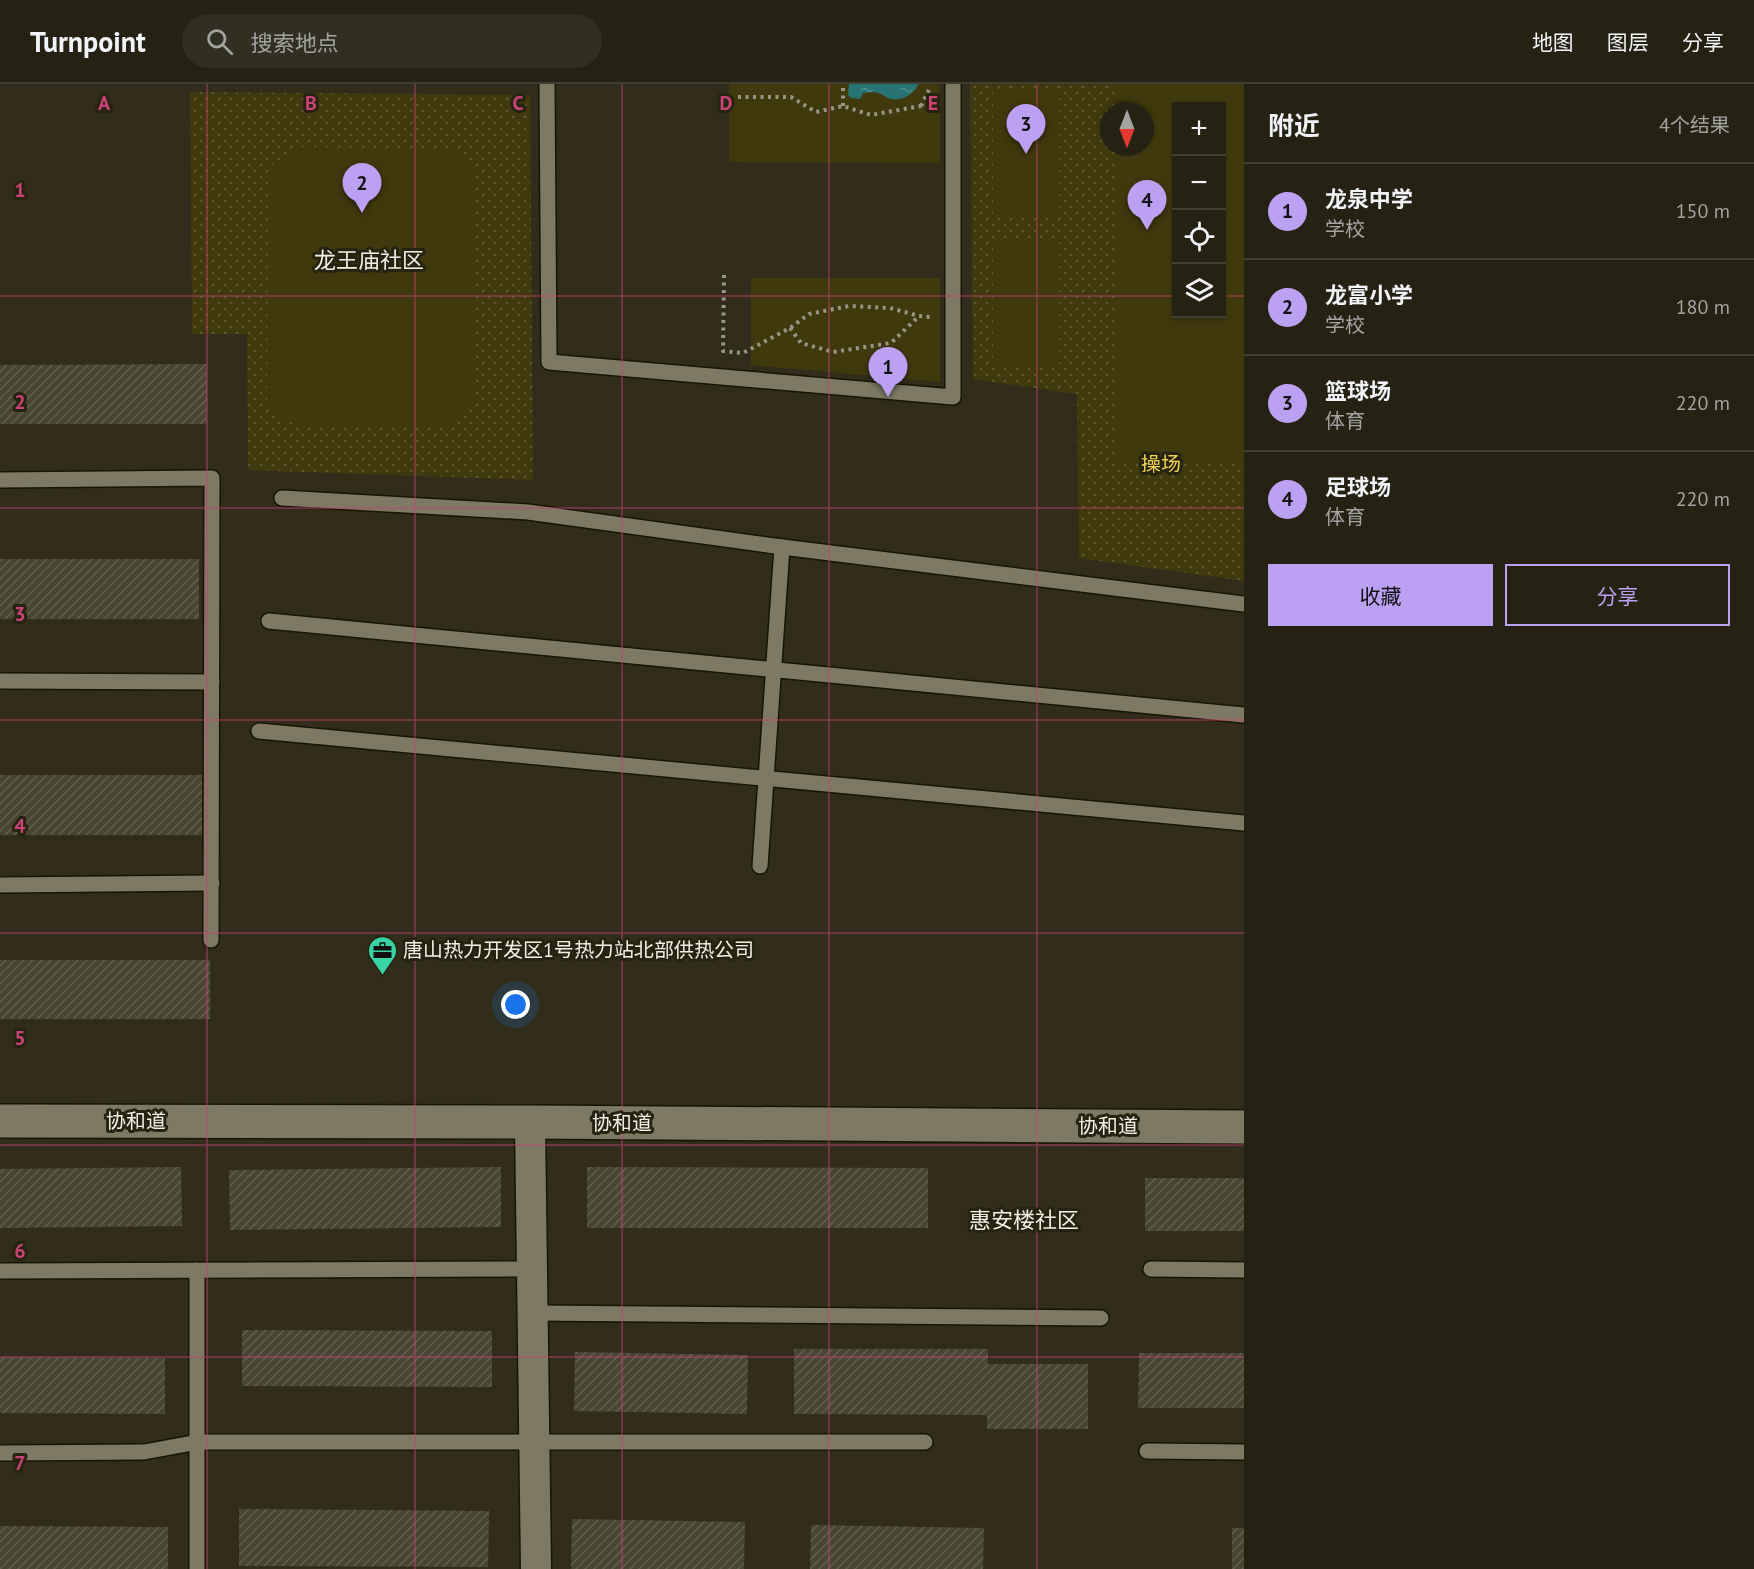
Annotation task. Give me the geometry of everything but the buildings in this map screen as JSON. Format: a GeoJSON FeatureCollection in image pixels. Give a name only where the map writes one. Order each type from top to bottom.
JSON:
{"type":"FeatureCollection","features":[{"type":"Feature","properties":{"kind":"street","name":"协和道"},"geometry":{"type":"LineString","coordinates":[[0,1121],[1244,1127]]}},
{"type":"Feature","properties":{"kind":"street"},"geometry":{"type":"LineString","coordinates":[[530,1122],[536,1569]]}},
{"type":"Feature","properties":{"kind":"lane"},"geometry":{"type":"LineString","coordinates":[[547,84],[549,362],[953,397],[953,84]]}},
{"type":"Feature","properties":{"kind":"lane"},"geometry":{"type":"LineString","coordinates":[[0,480],[212,478],[211,940]]}},
{"type":"Feature","properties":{"kind":"lane"},"geometry":{"type":"LineString","coordinates":[[282,498],[528,512],[1244,604]]}},
{"type":"Feature","properties":{"kind":"lane"},"geometry":{"type":"LineString","coordinates":[[760,866],[782,546]]}},
{"type":"Feature","properties":{"kind":"lane"},"geometry":{"type":"LineString","coordinates":[[269,621],[1244,715]]}},
{"type":"Feature","properties":{"kind":"lane"},"geometry":{"type":"LineString","coordinates":[[0,681],[212,682]]}},
{"type":"Feature","properties":{"kind":"lane"},"geometry":{"type":"LineString","coordinates":[[259,731],[1244,823]]}},
{"type":"Feature","properties":{"kind":"lane"},"geometry":{"type":"LineString","coordinates":[[0,885],[212,883]]}},
{"type":"Feature","properties":{"kind":"lane"},"geometry":{"type":"LineString","coordinates":[[0,1271],[532,1269]]}},
{"type":"Feature","properties":{"kind":"lane"},"geometry":{"type":"LineString","coordinates":[[1151,1269],[1244,1270]]}},
{"type":"Feature","properties":{"kind":"lane"},"geometry":{"type":"LineString","coordinates":[[197,1270],[197,1569]]}},
{"type":"Feature","properties":{"kind":"lane"},"geometry":{"type":"LineString","coordinates":[[533,1313],[1101,1318]]}},
{"type":"Feature","properties":{"kind":"lane"},"geometry":{"type":"LineString","coordinates":[[0,1453],[144,1452],[198,1442],[925,1442]]}},
{"type":"Feature","properties":{"kind":"lane"},"geometry":{"type":"LineString","coordinates":[[1147,1451],[1244,1452]]}},
{"type":"Feature","properties":{"kind":"path"},"geometry":{"type":"LineString","coordinates":[[843,84],[843,106]]}},
{"type":"Feature","properties":{"kind":"path"},"geometry":{"type":"LineString","coordinates":[[921,106],[929,90],[929,84]]}},
{"type":"Feature","properties":{"kind":"path"},"geometry":{"type":"LineString","coordinates":[[738,97],[791,97],[816,111],[843,106],[871,115],[921,106],[953,106]]}},
{"type":"Feature","properties":{"kind":"path"},"geometry":{"type":"LineString","coordinates":[[724,275],[723,351],[743,353],[790,328],[809,314],[849,306],[890,308],[919,316],[953,318]]}},
{"type":"Feature","properties":{"kind":"path"},"geometry":{"type":"LineString","coordinates":[[790,328],[801,343],[833,352],[891,343],[919,316]]}},
{"type":"Feature","properties":{"kind":"green space"},"geometry":{"type":"Polygon","coordinates":[[[729,84],[940,84],[940,163],[729,162],[729,84]]]}},
{"type":"Feature","properties":{"kind":"green space","name":"操场"},"geometry":{"type":"Polygon","coordinates":[[[970,84],[1244,84],[1244,581],[1079,558],[1077,394],[973,379],[970,84]]]}},
{"type":"Feature","properties":{"kind":"green space"},"geometry":{"type":"Polygon","coordinates":[[[1117,84],[1244,84],[1244,462],[1118,462],[1117,156],[1154,156],[1154,102],[1117,102],[1117,84]]]}},
{"type":"Feature","properties":{"kind":"green space"},"geometry":{"type":"Polygon","coordinates":[[[993,89],[1059,89],[1059,218],[993,218],[993,89]]]}},
{"type":"Feature","properties":{"kind":"green space"},"geometry":{"type":"Polygon","coordinates":[[[190,92],[530,95],[533,480],[248,470],[247,334],[192,334],[190,92]]]}},
{"type":"Feature","properties":{"kind":"green space"},"geometry":{"type":"Polygon","coordinates":[[[295,147],[453,149],[475,173],[476,400],[455,424],[297,426],[267,408],[268,169],[295,147]]]}},
{"type":"Feature","properties":{"kind":"green space"},"geometry":{"type":"Polygon","coordinates":[[[993,238],[1059,238],[1059,367],[993,367],[993,238]]]}},
{"type":"Feature","properties":{"kind":"green space"},"geometry":{"type":"Polygon","coordinates":[[[751,278],[940,278],[940,382],[751,365],[751,278]]]}},
{"type":"Feature","properties":{"kind":"water"},"geometry":{"type":"Polygon","coordinates":[[[849,84],[919,84],[908,96],[900,99],[889,98],[875,92],[863,93],[860,99],[851,98],[848,95],[849,84]]]}},
{"type":"Feature","properties":{"kind":"place","name":"篮球场"},"geometry":{"type":"Point","coordinates":[1026,154]}},
{"type":"Feature","properties":{"kind":"place","name":"龙富小学"},"geometry":{"type":"Point","coordinates":[362,213]}},
{"type":"Feature","properties":{"kind":"place","name":"足球场"},"geometry":{"type":"Point","coordinates":[1147,230]}},
{"type":"Feature","properties":{"kind":"place","name":"龙泉中学"},"geometry":{"type":"Point","coordinates":[888,397]}},
{"type":"Feature","properties":{"kind":"place","name":"唐山热力开发区1号热力站北部供热公司"},"geometry":{"type":"Point","coordinates":[382,976]}},
{"type":"Feature","properties":{"kind":"district","name":"龙王庙社区"},"geometry":{"type":"Point","coordinates":[369,260]}},
{"type":"Feature","properties":{"kind":"district","name":"惠安楼社区"},"geometry":{"type":"Point","coordinates":[1024,1220]}}]}
